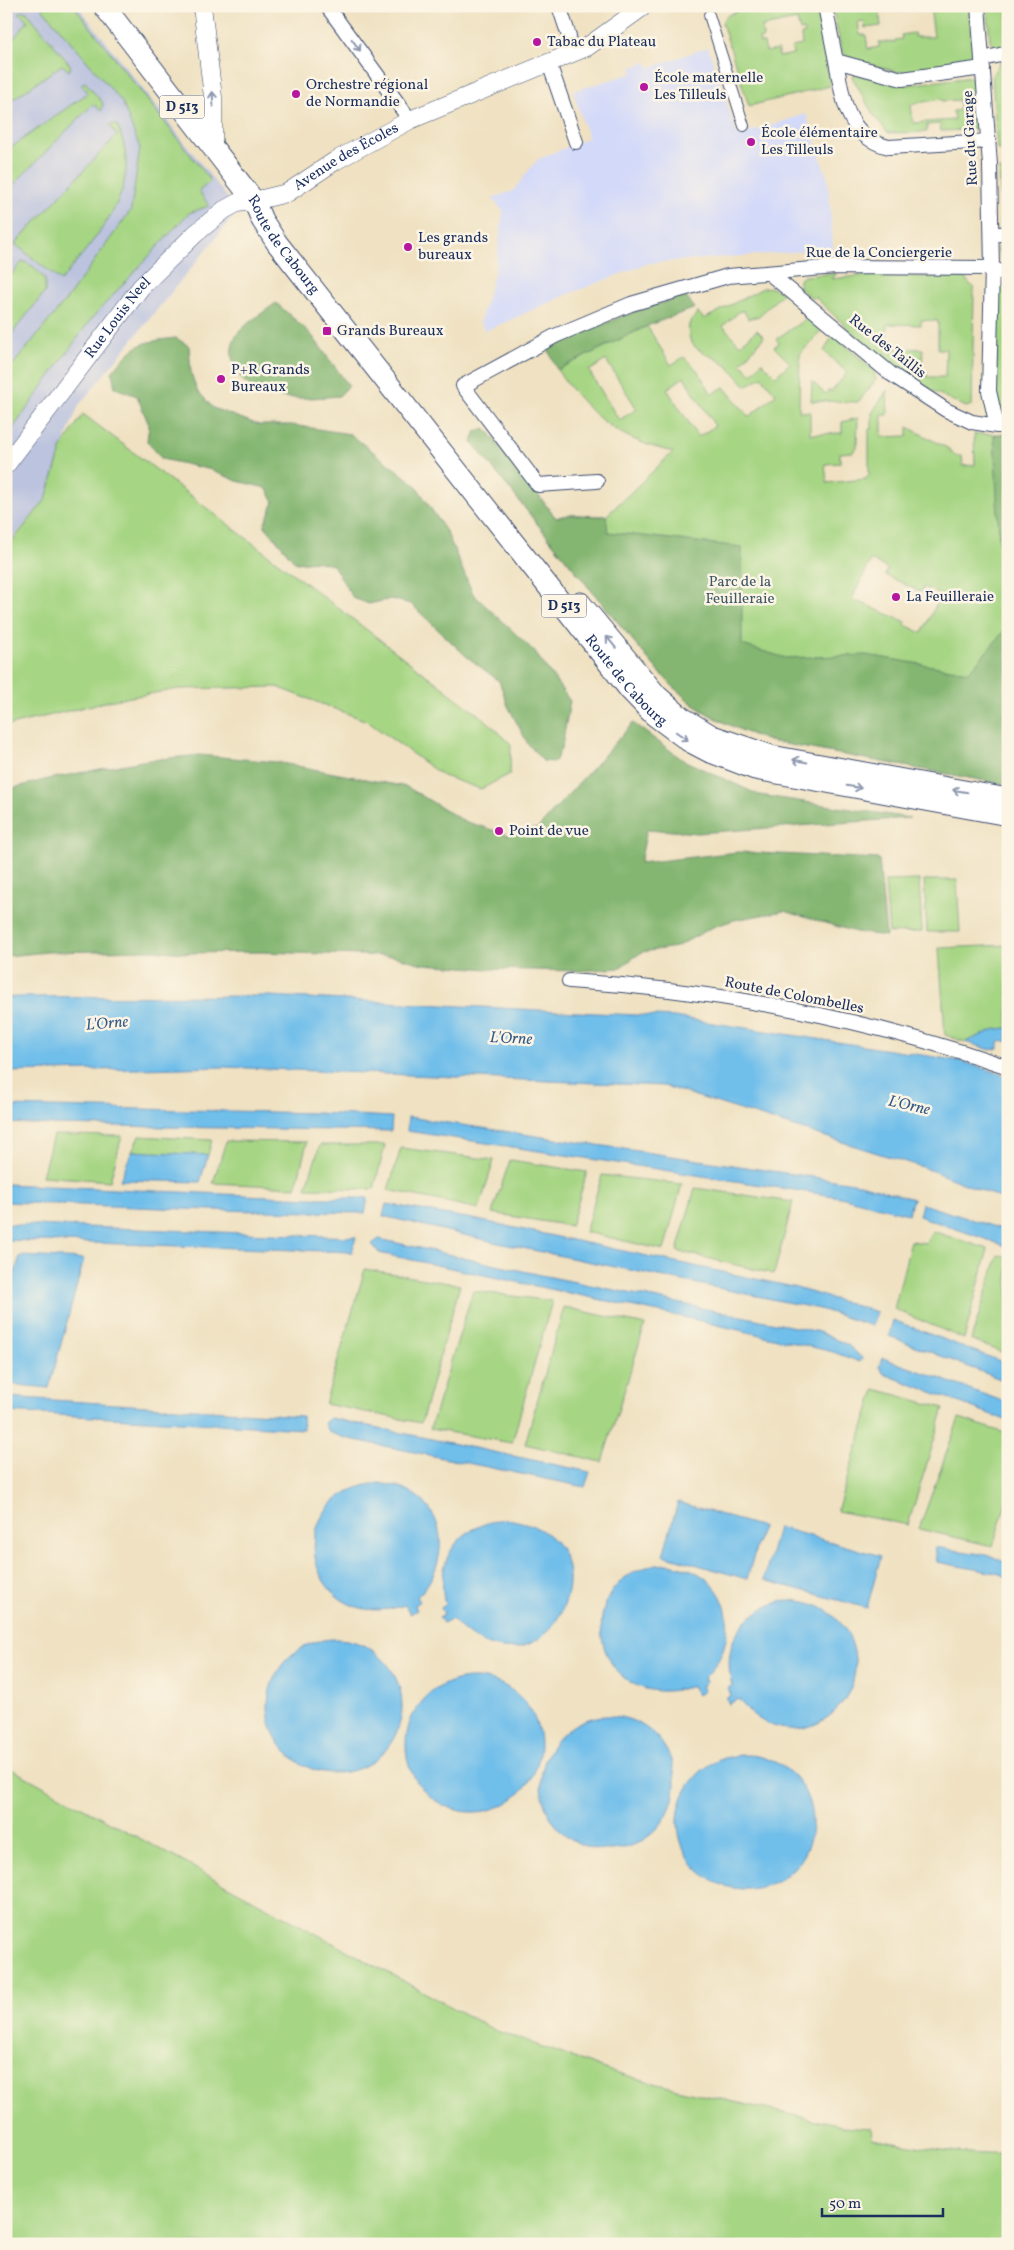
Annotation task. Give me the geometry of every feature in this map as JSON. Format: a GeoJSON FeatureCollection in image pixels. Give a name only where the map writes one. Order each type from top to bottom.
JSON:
{"type":"FeatureCollection","features":[{"type":"Feature","properties":{"kind":"main road","name":"D 513"},"geometry":{"type":"LineString","coordinates":[[104,6],[254,201]]}},
{"type":"Feature","properties":{"kind":"main road","name":"Route de Cabourg"},"geometry":{"type":"LineString","coordinates":[[254,201],[270,212],[283,227],[479,479],[633,668],[657,696],[681,717],[712,736],[772,756],[1008,799]]}},
{"type":"Feature","properties":{"kind":"main road","name":"Route de Cabourg"},"geometry":{"type":"LineString","coordinates":[[254,201],[262,220],[277,242],[630,690],[673,730],[708,752],[755,769],[1008,815]]}},
{"type":"Feature","properties":{"kind":"street"},"geometry":{"type":"LineString","coordinates":[[202,6],[213,97],[213,148]]}},
{"type":"Feature","properties":{"kind":"street"},"geometry":{"type":"LineString","coordinates":[[327,6],[410,120]]}},
{"type":"Feature","properties":{"kind":"street"},"geometry":{"type":"LineString","coordinates":[[559,6],[569,36]]}},
{"type":"Feature","properties":{"kind":"street","name":"Avenue des Écoles"},"geometry":{"type":"LineString","coordinates":[[254,201],[287,193],[335,162],[410,120],[587,47],[644,6]]}},
{"type":"Feature","properties":{"kind":"street"},"geometry":{"type":"LineString","coordinates":[[825,6],[844,104],[861,132],[875,144],[889,147],[988,141]]}},
{"type":"Feature","properties":{"kind":"street","name":"Rue du Garage"},"geometry":{"type":"LineString","coordinates":[[978,6],[988,141],[992,234],[990,391],[1002,426]]}},
{"type":"Feature","properties":{"kind":"street"},"geometry":{"type":"LineString","coordinates":[[709,15],[744,126]]}},
{"type":"Feature","properties":{"kind":"street"},"geometry":{"type":"LineString","coordinates":[[836,61],[907,79],[983,64],[1008,53]]}},
{"type":"Feature","properties":{"kind":"street"},"geometry":{"type":"LineString","coordinates":[[549,64],[576,142]]}},
{"type":"Feature","properties":{"kind":"street","name":"Rue Louis Neel"},"geometry":{"type":"LineString","coordinates":[[6,464],[140,287],[194,234],[224,210],[237,203],[254,201]]}},
{"type":"Feature","properties":{"kind":"street"},"geometry":{"type":"LineString","coordinates":[[992,234],[1008,234]]}},
{"type":"Feature","properties":{"kind":"street","name":"Rue de la Conciergerie"},"geometry":{"type":"LineString","coordinates":[[597,480],[538,485],[463,386],[555,336],[631,304],[728,276],[836,267],[992,268]]}},
{"type":"Feature","properties":{"kind":"street"},"geometry":{"type":"LineString","coordinates":[[992,268],[1008,275]]}},
{"type":"Feature","properties":{"kind":"street","name":"Rue des Taillis"},"geometry":{"type":"LineString","coordinates":[[770,272],[891,374],[946,410],[972,422],[1002,426]]}},
{"type":"Feature","properties":{"kind":"street","name":"Route de Colombelles"},"geometry":{"type":"LineString","coordinates":[[569,980],[740,1002],[858,1024],[969,1054],[1008,1067]]}},
{"type":"Feature","properties":{"kind":"shaded area"},"geometry":{"type":"Polygon","coordinates":[[[6,6],[78,6],[238,211],[79,405],[62,447],[46,499],[6,547],[6,6]]]}},
{"type":"Feature","properties":{"kind":"shaded area"},"geometry":{"type":"Polygon","coordinates":[[[708,47],[737,136],[806,114],[828,180],[833,249],[649,263],[571,293],[485,331],[480,322],[496,266],[503,211],[492,198],[513,191],[537,160],[588,138],[573,91],[633,73],[631,67],[647,62],[649,68],[708,47]]]}},
{"type":"Feature","properties":{"kind":"green space"},"geometry":{"type":"Polygon","coordinates":[[[40,6],[74,6],[211,181],[199,191],[209,206],[189,213],[91,319],[6,438],[6,373],[66,300],[131,210],[140,148],[122,102],[40,6]]]}},
{"type":"Feature","properties":{"kind":"green space"},"geometry":{"type":"Polygon","coordinates":[[[766,6],[819,6],[830,86],[749,106],[722,23],[725,18],[735,12],[766,6]],[[797,20],[762,27],[763,38],[759,39],[760,43],[764,43],[766,52],[778,50],[779,57],[793,54],[792,47],[802,45],[801,35],[805,34],[804,30],[800,31],[797,20]]]}},
{"type":"Feature","properties":{"kind":"green space"},"geometry":{"type":"Polygon","coordinates":[[[832,6],[911,6],[911,10],[898,12],[897,8],[879,8],[881,26],[865,28],[864,21],[858,22],[860,35],[866,35],[868,49],[879,47],[879,42],[895,42],[895,40],[902,39],[901,35],[914,33],[915,37],[934,37],[930,6],[969,6],[973,55],[964,63],[918,73],[897,72],[849,58],[842,52],[832,6]]]}},
{"type":"Feature","properties":{"kind":"green space"},"geometry":{"type":"Polygon","coordinates":[[[987,6],[1008,6],[1008,46],[997,48],[990,41],[987,6]]]}},
{"type":"Feature","properties":{"kind":"green space"},"geometry":{"type":"Polygon","coordinates":[[[21,11],[27,12],[71,66],[69,71],[62,65],[6,104],[6,48],[28,21],[19,13],[21,11]]]}},
{"type":"Feature","properties":{"kind":"green space"},"geometry":{"type":"Polygon","coordinates":[[[1008,59],[1008,149],[997,150],[992,75],[1002,60],[1008,59]]]}},
{"type":"Feature","properties":{"kind":"green space"},"geometry":{"type":"Polygon","coordinates":[[[856,74],[906,85],[972,77],[976,85],[979,123],[977,128],[972,130],[941,131],[940,124],[927,125],[927,132],[888,133],[873,114],[852,77],[856,74]],[[941,99],[911,104],[913,123],[954,120],[953,111],[960,110],[959,100],[942,101],[941,99]]]}},
{"type":"Feature","properties":{"kind":"green space"},"geometry":{"type":"Polygon","coordinates":[[[85,82],[103,103],[101,111],[93,104],[11,187],[6,185],[6,151],[88,93],[81,84],[85,82]]]}},
{"type":"Feature","properties":{"kind":"green space"},"geometry":{"type":"Polygon","coordinates":[[[111,124],[117,125],[125,148],[126,170],[122,190],[114,209],[102,228],[61,281],[15,244],[117,135],[110,126],[111,124]]]}},
{"type":"Feature","properties":{"kind":"green space"},"geometry":{"type":"Polygon","coordinates":[[[999,170],[1008,170],[1008,226],[1003,226],[999,170]]]}},
{"type":"Feature","properties":{"kind":"green space"},"geometry":{"type":"Polygon","coordinates":[[[1008,242],[1008,267],[998,250],[1000,244],[1008,242]]]}},
{"type":"Feature","properties":{"kind":"green space"},"geometry":{"type":"Polygon","coordinates":[[[23,261],[34,267],[45,279],[45,292],[6,341],[6,281],[23,261]]]}},
{"type":"Feature","properties":{"kind":"green space"},"geometry":{"type":"Polygon","coordinates":[[[837,273],[832,279],[866,275],[965,278],[974,289],[972,405],[966,407],[918,384],[853,333],[815,297],[813,299],[799,288],[799,280],[804,276],[837,273]],[[921,320],[921,325],[887,324],[887,342],[892,342],[892,348],[923,349],[922,371],[927,372],[927,377],[945,377],[946,349],[938,349],[938,321],[921,320]]]}},
{"type":"Feature","properties":{"kind":"green space"},"geometry":{"type":"Polygon","coordinates":[[[1008,282],[1008,418],[1000,414],[995,403],[998,287],[1008,282]]]}},
{"type":"Feature","properties":{"kind":"green space","name":"Parc de la Feuilleraie"},"geometry":{"type":"Polygon","coordinates":[[[770,287],[783,293],[759,316],[748,319],[744,311],[740,311],[723,326],[740,345],[757,330],[764,337],[741,363],[752,374],[762,362],[776,376],[790,363],[774,347],[779,343],[776,339],[810,316],[824,328],[800,354],[799,411],[810,412],[810,434],[842,433],[842,422],[858,418],[857,447],[853,452],[840,453],[840,463],[825,464],[827,483],[866,479],[869,475],[869,429],[872,429],[872,413],[887,390],[888,415],[882,415],[882,437],[908,436],[908,427],[949,449],[955,456],[962,456],[963,466],[975,465],[974,434],[1008,434],[1008,785],[769,741],[742,731],[700,709],[678,691],[648,659],[472,442],[476,431],[483,429],[488,431],[556,518],[574,515],[606,516],[673,452],[636,440],[606,423],[593,413],[557,370],[647,326],[671,365],[684,357],[697,370],[712,394],[724,387],[749,417],[776,394],[762,377],[746,386],[727,366],[694,346],[690,340],[689,324],[698,312],[704,319],[763,288],[770,287]],[[606,360],[589,371],[619,420],[637,409],[606,360]],[[684,377],[667,389],[698,437],[715,426],[684,377]],[[871,560],[852,599],[906,622],[905,625],[922,633],[941,595],[924,587],[921,592],[885,575],[888,569],[871,560]]]}},
{"type":"Feature","properties":{"kind":"green space"},"geometry":{"type":"Polygon","coordinates":[[[685,296],[695,308],[647,326],[557,370],[548,349],[629,313],[685,296]]]}},
{"type":"Feature","properties":{"kind":"green space"},"geometry":{"type":"Polygon","coordinates":[[[276,303],[310,333],[349,386],[339,396],[293,398],[277,396],[262,392],[249,385],[239,375],[232,357],[232,346],[235,338],[247,324],[276,303]]]}},
{"type":"Feature","properties":{"kind":"green space"},"geometry":{"type":"Polygon","coordinates":[[[833,335],[873,369],[876,380],[858,402],[811,401],[812,381],[825,394],[829,390],[831,392],[847,373],[824,351],[833,335]]]}},
{"type":"Feature","properties":{"kind":"green space"},"geometry":{"type":"Polygon","coordinates":[[[176,338],[189,346],[191,373],[197,390],[213,408],[259,425],[292,425],[350,434],[415,484],[447,533],[473,594],[534,651],[570,701],[562,746],[555,762],[543,761],[528,744],[508,706],[499,681],[466,656],[411,604],[391,599],[369,604],[353,598],[333,565],[316,561],[296,563],[264,525],[274,502],[266,488],[237,481],[212,470],[162,459],[147,441],[149,425],[137,396],[115,388],[112,372],[126,355],[139,346],[154,341],[176,338]]]}},
{"type":"Feature","properties":{"kind":"green space"},"geometry":{"type":"Polygon","coordinates":[[[83,414],[488,722],[511,744],[510,774],[481,789],[443,776],[367,721],[277,687],[179,689],[113,700],[6,726],[6,549],[46,499],[62,447],[83,414]]]}},
{"type":"Feature","properties":{"kind":"green space"},"geometry":{"type":"Polygon","coordinates":[[[483,429],[488,431],[556,518],[574,515],[606,516],[608,532],[742,547],[742,645],[786,658],[866,655],[969,672],[1005,630],[1008,631],[1008,785],[769,741],[742,731],[700,709],[678,691],[648,659],[472,442],[476,431],[483,429]]]}},
{"type":"Feature","properties":{"kind":"green space"},"geometry":{"type":"Polygon","coordinates":[[[1008,434],[1008,564],[1000,560],[994,435],[1008,434]]]}},
{"type":"Feature","properties":{"kind":"green space"},"geometry":{"type":"Polygon","coordinates":[[[633,723],[683,760],[759,795],[910,818],[698,833],[647,829],[640,863],[738,852],[879,859],[886,936],[856,932],[784,911],[734,920],[713,927],[676,947],[642,952],[619,968],[580,971],[488,969],[423,964],[393,956],[261,952],[186,953],[149,950],[48,952],[6,956],[6,790],[48,779],[142,761],[199,755],[276,762],[407,787],[464,821],[508,835],[538,828],[633,723]]]}},
{"type":"Feature","properties":{"kind":"green space"},"geometry":{"type":"Polygon","coordinates":[[[919,880],[922,932],[889,933],[885,881],[919,880]]]}},
{"type":"Feature","properties":{"kind":"green space"},"geometry":{"type":"Polygon","coordinates":[[[924,880],[957,880],[960,932],[927,932],[924,880]]]}},
{"type":"Feature","properties":{"kind":"green space"},"geometry":{"type":"Polygon","coordinates":[[[1008,945],[1008,1028],[996,1029],[965,1042],[945,1035],[939,948],[1008,945]]]}},
{"type":"Feature","properties":{"kind":"green space"},"geometry":{"type":"Polygon","coordinates":[[[53,1135],[122,1136],[110,1181],[42,1176],[53,1135]]]}},
{"type":"Feature","properties":{"kind":"green space"},"geometry":{"type":"Polygon","coordinates":[[[139,1136],[212,1140],[208,1155],[132,1151],[139,1136]]]}},
{"type":"Feature","properties":{"kind":"green space"},"geometry":{"type":"Polygon","coordinates":[[[226,1141],[307,1142],[296,1187],[213,1183],[226,1141]]]}},
{"type":"Feature","properties":{"kind":"green space"},"geometry":{"type":"Polygon","coordinates":[[[320,1145],[385,1145],[374,1189],[306,1188],[320,1145]]]}},
{"type":"Feature","properties":{"kind":"green space"},"geometry":{"type":"Polygon","coordinates":[[[401,1148],[494,1160],[479,1209],[388,1190],[401,1148]]]}},
{"type":"Feature","properties":{"kind":"green space"},"geometry":{"type":"Polygon","coordinates":[[[510,1160],[587,1172],[571,1226],[492,1213],[510,1160]]]}},
{"type":"Feature","properties":{"kind":"green space"},"geometry":{"type":"Polygon","coordinates":[[[602,1175],[682,1184],[664,1250],[585,1232],[602,1175]]]}},
{"type":"Feature","properties":{"kind":"green space"},"geometry":{"type":"Polygon","coordinates":[[[695,1188],[793,1202],[774,1274],[677,1251],[695,1188]]]}},
{"type":"Feature","properties":{"kind":"green space"},"geometry":{"type":"Polygon","coordinates":[[[932,1231],[988,1249],[964,1339],[894,1309],[911,1241],[926,1243],[932,1231]]]}},
{"type":"Feature","properties":{"kind":"green space"},"geometry":{"type":"Polygon","coordinates":[[[998,1255],[1008,1258],[1008,1355],[971,1340],[998,1255]]]}},
{"type":"Feature","properties":{"kind":"green space"},"geometry":{"type":"Polygon","coordinates":[[[365,1269],[460,1285],[421,1423],[325,1404],[365,1269]]]}},
{"type":"Feature","properties":{"kind":"green space"},"geometry":{"type":"Polygon","coordinates":[[[473,1291],[552,1301],[512,1443],[430,1429],[473,1291]]]}},
{"type":"Feature","properties":{"kind":"green space"},"geometry":{"type":"Polygon","coordinates":[[[564,1307],[645,1325],[602,1462],[525,1444],[564,1307]]]}},
{"type":"Feature","properties":{"kind":"green space"},"geometry":{"type":"Polygon","coordinates":[[[875,1389],[944,1408],[908,1525],[837,1511],[875,1389]]]}},
{"type":"Feature","properties":{"kind":"green space"},"geometry":{"type":"Polygon","coordinates":[[[959,1418],[1008,1434],[1008,1497],[993,1546],[919,1529],[959,1418]]]}},
{"type":"Feature","properties":{"kind":"green space"},"geometry":{"type":"Polygon","coordinates":[[[6,1766],[494,2030],[611,2071],[676,2089],[842,2126],[871,2128],[872,2138],[957,2152],[1008,2154],[1008,2244],[6,2244],[6,1766]]]}},
{"type":"Feature","properties":{"kind":"water","name":"L'Orne"},"geometry":{"type":"Polygon","coordinates":[[[268,996],[674,1017],[961,1061],[1008,1076],[1008,1201],[925,1168],[664,1086],[224,1067],[6,1072],[6,997],[268,996]]]}},
{"type":"Feature","properties":{"kind":"water"},"geometry":{"type":"Polygon","coordinates":[[[1008,1028],[1008,1041],[998,1042],[998,1048],[991,1050],[965,1042],[996,1029],[1008,1028]]]}},
{"type":"Feature","properties":{"kind":"water"},"geometry":{"type":"Polygon","coordinates":[[[6,1106],[317,1113],[392,1117],[391,1131],[53,1125],[6,1123],[6,1106]]]}},
{"type":"Feature","properties":{"kind":"water"},"geometry":{"type":"Polygon","coordinates":[[[408,1117],[860,1184],[913,1199],[908,1214],[840,1197],[407,1131],[408,1117]]]}},
{"type":"Feature","properties":{"kind":"water"},"geometry":{"type":"Polygon","coordinates":[[[132,1151],[208,1155],[200,1182],[120,1180],[132,1151]]]}},
{"type":"Feature","properties":{"kind":"water"},"geometry":{"type":"Polygon","coordinates":[[[6,1184],[309,1198],[368,1198],[365,1213],[211,1210],[6,1202],[6,1184]]]}},
{"type":"Feature","properties":{"kind":"water"},"geometry":{"type":"Polygon","coordinates":[[[386,1204],[473,1219],[793,1287],[877,1312],[872,1326],[820,1309],[498,1243],[383,1216],[386,1204]]]}},
{"type":"Feature","properties":{"kind":"water"},"geometry":{"type":"Polygon","coordinates":[[[922,1204],[1008,1231],[1008,1247],[919,1216],[922,1204]]]}},
{"type":"Feature","properties":{"kind":"water"},"geometry":{"type":"Polygon","coordinates":[[[6,1224],[356,1237],[352,1252],[6,1240],[6,1224]]]}},
{"type":"Feature","properties":{"kind":"water"},"geometry":{"type":"Polygon","coordinates":[[[379,1239],[541,1275],[819,1332],[848,1345],[862,1358],[860,1362],[833,1352],[692,1319],[379,1253],[372,1244],[379,1239]]]}},
{"type":"Feature","properties":{"kind":"water"},"geometry":{"type":"Polygon","coordinates":[[[20,1256],[84,1259],[49,1388],[6,1384],[6,1301],[20,1256]]]}},
{"type":"Feature","properties":{"kind":"water"},"geometry":{"type":"Polygon","coordinates":[[[893,1320],[1008,1364],[1008,1382],[889,1336],[893,1320]]]}},
{"type":"Feature","properties":{"kind":"water"},"geometry":{"type":"Polygon","coordinates":[[[883,1358],[1008,1403],[1008,1421],[884,1374],[879,1367],[883,1358]]]}},
{"type":"Feature","properties":{"kind":"water"},"geometry":{"type":"Polygon","coordinates":[[[6,1397],[302,1416],[303,1429],[6,1412],[6,1397]]]}},
{"type":"Feature","properties":{"kind":"water"},"geometry":{"type":"Polygon","coordinates":[[[330,1418],[590,1472],[585,1487],[345,1438],[328,1432],[324,1423],[330,1418]]]}},
{"type":"Feature","properties":{"kind":"water"},"geometry":{"type":"Polygon","coordinates":[[[380,1483],[399,1487],[416,1496],[428,1507],[436,1521],[440,1536],[440,1552],[436,1568],[428,1584],[417,1597],[420,1601],[414,1605],[417,1610],[410,1614],[405,1605],[371,1610],[344,1601],[325,1584],[316,1560],[315,1535],[326,1511],[347,1492],[380,1483]]]}},
{"type":"Feature","properties":{"kind":"water"},"geometry":{"type":"Polygon","coordinates":[[[678,1502],[762,1527],[747,1579],[663,1555],[678,1502]]]}},
{"type":"Feature","properties":{"kind":"water"},"geometry":{"type":"Polygon","coordinates":[[[505,1519],[543,1531],[564,1555],[569,1583],[561,1612],[543,1635],[518,1648],[486,1644],[452,1619],[443,1623],[439,1617],[444,1614],[441,1608],[445,1605],[443,1573],[453,1547],[462,1537],[474,1529],[505,1519]]]}},
{"type":"Feature","properties":{"kind":"water"},"geometry":{"type":"Polygon","coordinates":[[[778,1527],[881,1556],[867,1608],[764,1580],[778,1527]]]}},
{"type":"Feature","properties":{"kind":"water"},"geometry":{"type":"Polygon","coordinates":[[[935,1547],[987,1555],[1008,1562],[1008,1578],[1001,1574],[937,1562],[935,1547]]]}},
{"type":"Feature","properties":{"kind":"water"},"geometry":{"type":"Polygon","coordinates":[[[670,1564],[689,1569],[705,1578],[724,1603],[727,1634],[723,1650],[715,1665],[704,1678],[706,1682],[701,1686],[704,1691],[698,1695],[692,1686],[657,1691],[630,1682],[611,1663],[602,1639],[603,1612],[614,1588],[636,1571],[670,1564]]]}},
{"type":"Feature","properties":{"kind":"water"},"geometry":{"type":"Polygon","coordinates":[[[787,1600],[812,1604],[827,1611],[845,1629],[854,1651],[855,1672],[849,1691],[838,1708],[823,1720],[805,1728],[785,1729],[764,1722],[747,1709],[738,1699],[729,1704],[726,1698],[731,1695],[728,1688],[732,1686],[729,1670],[730,1655],[733,1642],[739,1630],[758,1611],[787,1600]]]}},
{"type":"Feature","properties":{"kind":"water"},"geometry":{"type":"Polygon","coordinates":[[[335,1639],[361,1644],[372,1650],[382,1659],[391,1669],[397,1680],[402,1706],[397,1732],[391,1743],[382,1753],[372,1762],[361,1768],[335,1773],[309,1768],[298,1762],[288,1753],[279,1743],[273,1732],[268,1706],[273,1680],[279,1669],[288,1659],[298,1650],[309,1644],[335,1639]]]}},
{"type":"Feature","properties":{"kind":"water"},"geometry":{"type":"Polygon","coordinates":[[[473,1678],[499,1683],[510,1689],[520,1698],[529,1708],[535,1719],[540,1745],[535,1771],[529,1782],[520,1792],[510,1801],[499,1807],[473,1812],[447,1807],[436,1801],[426,1792],[417,1782],[411,1771],[406,1745],[411,1719],[417,1708],[426,1698],[436,1689],[447,1683],[473,1678]]]}},
{"type":"Feature","properties":{"kind":"water"},"geometry":{"type":"Polygon","coordinates":[[[608,1716],[634,1721],[645,1727],[655,1736],[664,1746],[670,1757],[675,1783],[670,1809],[664,1820],[655,1830],[645,1839],[634,1845],[608,1850],[582,1845],[571,1839],[561,1830],[552,1820],[546,1809],[541,1783],[546,1757],[552,1746],[561,1736],[571,1727],[582,1721],[608,1716]]]}},
{"type":"Feature","properties":{"kind":"water"},"geometry":{"type":"Polygon","coordinates":[[[745,1755],[771,1760],[782,1766],[792,1775],[801,1785],[807,1796],[812,1822],[807,1848],[801,1859],[792,1869],[782,1878],[771,1884],[745,1889],[719,1884],[708,1878],[698,1869],[689,1859],[683,1848],[678,1822],[683,1796],[689,1785],[698,1775],[708,1766],[719,1760],[745,1755]]]}},
{"type":"Feature","properties":{"kind":"place","name":"Tabac du Plateau"},"geometry":{"type":"Point","coordinates":[537,42]}},
{"type":"Feature","properties":{"kind":"place","name":"École maternelle Les Tilleuls"},"geometry":{"type":"Point","coordinates":[644,87]}},
{"type":"Feature","properties":{"kind":"place","name":"Orchestre régional de Normandie"},"geometry":{"type":"Point","coordinates":[296,94]}},
{"type":"Feature","properties":{"kind":"place","name":"École élémentaire Les Tilleuls"},"geometry":{"type":"Point","coordinates":[751,142]}},
{"type":"Feature","properties":{"kind":"place","name":"Les grands bureaux"},"geometry":{"type":"Point","coordinates":[408,247]}},
{"type":"Feature","properties":{"kind":"place","name":"Grands Bureaux"},"geometry":{"type":"Point","coordinates":[327,331]}},
{"type":"Feature","properties":{"kind":"place","name":"P+R Grands Bureaux"},"geometry":{"type":"Point","coordinates":[221,379]}},
{"type":"Feature","properties":{"kind":"place","name":"La Feuilleraie"},"geometry":{"type":"Point","coordinates":[896,597]}},
{"type":"Feature","properties":{"kind":"place","name":"Point de vue"},"geometry":{"type":"Point","coordinates":[499,831]}}]}
